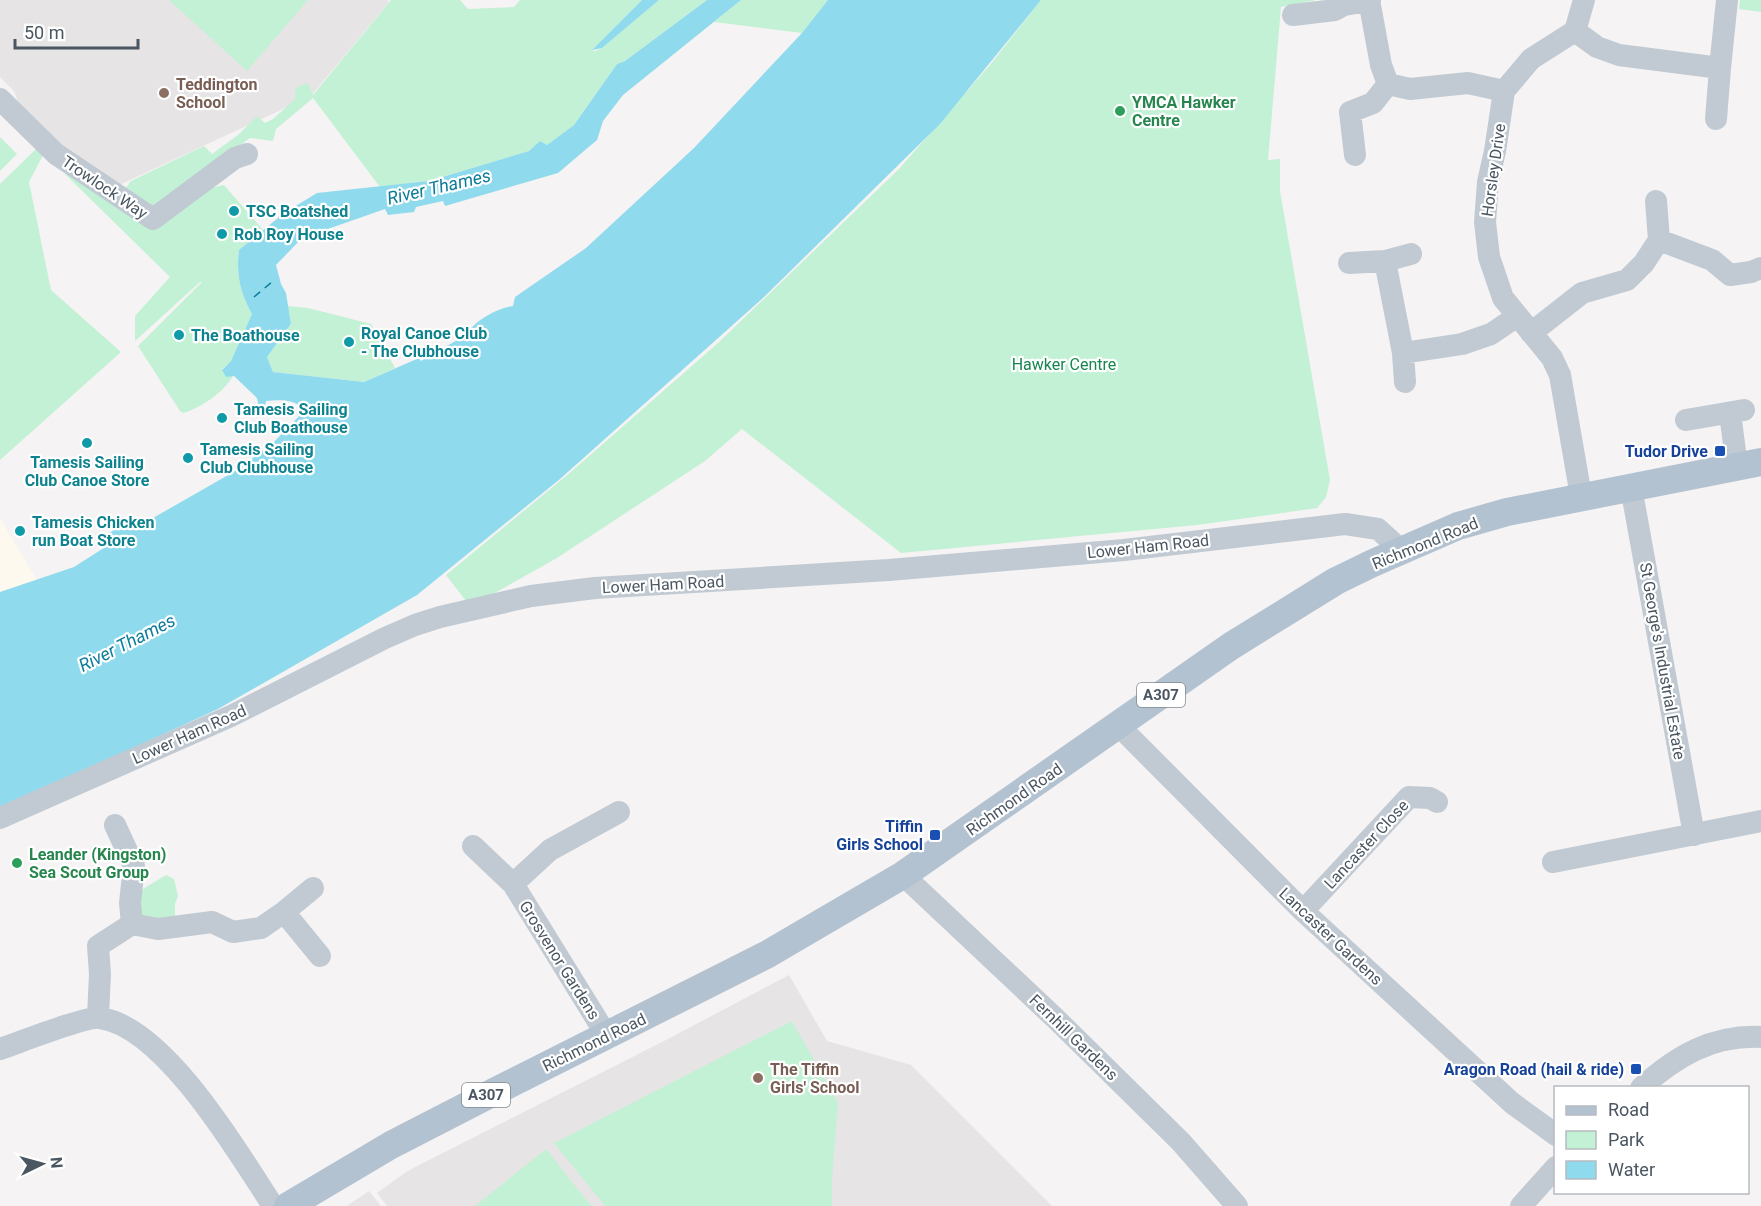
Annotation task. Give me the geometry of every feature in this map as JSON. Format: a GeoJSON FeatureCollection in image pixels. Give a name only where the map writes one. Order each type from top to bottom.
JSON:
{"type":"FeatureCollection","features":[{"type":"Feature","properties":{"kind":"main road","name":"Richmond Road"},"geometry":{"type":"LineString","coordinates":[[288,1206],[391,1145],[776,950],[903,875],[1231,646],[1336,581],[1458,526],[1507,512],[1749,464]]}},
{"type":"Feature","properties":{"kind":"street"},"geometry":{"type":"LineString","coordinates":[[1388,84],[1410,89],[1468,83],[1504,91],[1531,58],[1575,31],[1584,0]]}},
{"type":"Feature","properties":{"kind":"street"},"geometry":{"type":"LineString","coordinates":[[1716,119],[1726,0]]}},
{"type":"Feature","properties":{"kind":"street"},"geometry":{"type":"LineString","coordinates":[[1293,15],[1335,10],[1344,5],[1369,1],[1381,65],[1388,84]]}},
{"type":"Feature","properties":{"kind":"street"},"geometry":{"type":"LineString","coordinates":[[1575,31],[1597,48],[1619,55],[1720,68]]}},
{"type":"Feature","properties":{"kind":"street"},"geometry":{"type":"LineString","coordinates":[[1355,155],[1350,112],[1373,103],[1388,84]]}},
{"type":"Feature","properties":{"kind":"street","name":"Horsley Drive"},"geometry":{"type":"LineString","coordinates":[[1504,91],[1488,182],[1485,222],[1489,257],[1503,298],[1552,358],[1560,375],[1581,496]]}},
{"type":"Feature","properties":{"kind":"street","name":"Trowlock Way"},"geometry":{"type":"LineString","coordinates":[[0,99],[56,154],[153,219],[235,158],[247,154]]}},
{"type":"Feature","properties":{"kind":"street"},"geometry":{"type":"LineString","coordinates":[[1403,352],[1462,344],[1524,325],[1582,293],[1627,280],[1644,263],[1659,240],[1656,201]]}},
{"type":"Feature","properties":{"kind":"street"},"geometry":{"type":"LineString","coordinates":[[1659,240],[1712,260],[1730,275],[1751,273],[1761,268]]}},
{"type":"Feature","properties":{"kind":"street"},"geometry":{"type":"LineString","coordinates":[[1349,263],[1384,261],[1411,254]]}},
{"type":"Feature","properties":{"kind":"street"},"geometry":{"type":"LineString","coordinates":[[1384,261],[1403,352],[1405,382]]}},
{"type":"Feature","properties":{"kind":"street"},"geometry":{"type":"LineString","coordinates":[[1686,420],[1737,412],[1749,464]]}},
{"type":"Feature","properties":{"kind":"street","name":"St George's Industrial Estate"},"geometry":{"type":"LineString","coordinates":[[1631,488],[1694,835]]}},
{"type":"Feature","properties":{"kind":"street","name":"Lower Ham Road"},"geometry":{"type":"LineString","coordinates":[[0,818],[231,716],[385,638],[440,617],[531,596],[595,588],[889,570],[1089,553],[1345,524],[1378,529],[1384,533],[1395,553]]}},
{"type":"Feature","properties":{"kind":"street","name":"Lancaster Gardens"},"geometry":{"type":"LineString","coordinates":[[1119,725],[1303,911],[1512,1103],[1554,1134]]}},
{"type":"Feature","properties":{"kind":"street","name":"Lancaster Close"},"geometry":{"type":"LineString","coordinates":[[1303,911],[1409,796],[1430,798],[1437,802]]}},
{"type":"Feature","properties":{"kind":"street","name":"Grosvenor Gardens"},"geometry":{"type":"LineString","coordinates":[[513,884],[550,850],[619,812]]}},
{"type":"Feature","properties":{"kind":"street"},"geometry":{"type":"LineString","coordinates":[[1553,862],[1761,821]]}},
{"type":"Feature","properties":{"kind":"street"},"geometry":{"type":"LineString","coordinates":[[115,825],[134,866],[130,903],[132,924]]}},
{"type":"Feature","properties":{"kind":"street","name":"Grosvenor Gardens"},"geometry":{"type":"LineString","coordinates":[[473,846],[513,884],[607,1036]]}},
{"type":"Feature","properties":{"kind":"street","name":"Fernhill Gardens"},"geometry":{"type":"LineString","coordinates":[[903,875],[1056,1019],[1181,1142],[1237,1206]]}},
{"type":"Feature","properties":{"kind":"street"},"geometry":{"type":"LineString","coordinates":[[98,1017],[100,974],[98,946],[132,924],[158,929],[212,922],[233,932],[261,928],[313,888]]}},
{"type":"Feature","properties":{"kind":"street"},"geometry":{"type":"LineString","coordinates":[[284,912],[320,956]]}},
{"type":"Feature","properties":{"kind":"street"},"geometry":{"type":"LineString","coordinates":[[0,1049],[98,1017],[117,1022],[149,1042],[206,1104],[273,1206]]}},
{"type":"Feature","properties":{"kind":"street"},"geometry":{"type":"LineString","coordinates":[[1643,1086],[1658,1072],[1690,1052],[1714,1042],[1747,1036],[1761,1037]]}},
{"type":"Feature","properties":{"kind":"street"},"geometry":{"type":"LineString","coordinates":[[1521,1206],[1554,1169]]}},
{"type":"Feature","properties":{"kind":"shaded area","name":"Teddington School"},"geometry":{"type":"Polygon","coordinates":[[[0,0],[387,0],[389,2],[311,96],[119,185],[67,150],[21,110],[14,91],[0,77],[0,0]]]}},
{"type":"Feature","properties":{"kind":"shaded area"},"geometry":{"type":"Polygon","coordinates":[[[0,518],[37,580],[0,592],[0,518]]]}},
{"type":"Feature","properties":{"kind":"shaded area","name":"The Tiffin Girls' School"},"geometry":{"type":"Polygon","coordinates":[[[789,975],[827,1041],[911,1065],[1052,1206],[387,1206],[377,1193],[406,1172],[789,975]]]}},
{"type":"Feature","properties":{"kind":"shaded area"},"geometry":{"type":"Polygon","coordinates":[[[369,1191],[381,1206],[347,1206],[369,1191]]]}},
{"type":"Feature","properties":{"kind":"green space"},"geometry":{"type":"Polygon","coordinates":[[[169,0],[308,0],[247,71],[169,0]]]}},
{"type":"Feature","properties":{"kind":"green space"},"geometry":{"type":"Polygon","coordinates":[[[391,0],[460,0],[468,9],[514,7],[520,0],[642,0],[592,50],[595,51],[602,48],[659,0],[707,0],[625,61],[617,64],[574,125],[547,145],[540,141],[529,151],[429,181],[380,187],[313,98],[276,129],[273,141],[250,138],[151,207],[122,193],[131,181],[204,146],[212,154],[238,135],[257,116],[265,123],[273,119],[295,99],[295,88],[308,83],[313,95],[391,0]]]}},
{"type":"Feature","properties":{"kind":"green space"},"geometry":{"type":"Polygon","coordinates":[[[741,0],[828,0],[802,33],[714,22],[741,0]]]}},
{"type":"Feature","properties":{"kind":"green space","name":"Hawker Centre"},"geometry":{"type":"Polygon","coordinates":[[[1041,0],[1316,0],[1281,7],[1268,160],[1280,159],[1280,191],[1330,480],[1326,497],[1317,508],[1197,525],[901,553],[742,429],[705,461],[557,558],[493,594],[466,601],[446,575],[572,471],[718,343],[898,170],[990,65],[1041,0]]]}},
{"type":"Feature","properties":{"kind":"green space"},"geometry":{"type":"Polygon","coordinates":[[[1740,0],[1761,0],[1761,12],[1739,9],[1740,0]]]}},
{"type":"Feature","properties":{"kind":"green space"},"geometry":{"type":"Polygon","coordinates":[[[0,137],[17,154],[0,171],[0,137]]]}},
{"type":"Feature","properties":{"kind":"green space"},"geometry":{"type":"Polygon","coordinates":[[[36,149],[43,155],[29,182],[51,290],[121,352],[0,460],[0,184],[36,149]]]}},
{"type":"Feature","properties":{"kind":"green space"},"geometry":{"type":"Polygon","coordinates":[[[69,168],[155,225],[206,189],[224,185],[264,231],[239,250],[240,283],[244,299],[252,314],[231,361],[222,369],[233,376],[211,399],[183,413],[180,411],[138,346],[202,282],[135,341],[135,316],[170,277],[65,174],[69,168]]]}},
{"type":"Feature","properties":{"kind":"green space"},"geometry":{"type":"Polygon","coordinates":[[[288,306],[308,308],[371,324],[395,368],[364,382],[273,372],[267,357],[291,324],[288,306]]]}},
{"type":"Feature","properties":{"kind":"green space"},"geometry":{"type":"Polygon","coordinates":[[[166,875],[174,879],[178,896],[175,904],[175,917],[152,921],[138,913],[138,892],[166,875]]]}},
{"type":"Feature","properties":{"kind":"green space"},"geometry":{"type":"Polygon","coordinates":[[[792,1021],[838,1103],[832,1206],[605,1206],[554,1143],[792,1021]]]}},
{"type":"Feature","properties":{"kind":"green space"},"geometry":{"type":"Polygon","coordinates":[[[546,1149],[591,1206],[475,1206],[546,1149]]]}},
{"type":"Feature","properties":{"kind":"water"},"geometry":{"type":"Polygon","coordinates":[[[642,0],[659,0],[602,48],[592,50],[642,0]]]}},
{"type":"Feature","properties":{"kind":"water","name":"River Thames"},"geometry":{"type":"Polygon","coordinates":[[[707,0],[741,0],[623,95],[603,121],[597,140],[558,173],[445,206],[443,201],[416,207],[414,212],[388,215],[385,209],[302,238],[276,265],[286,293],[291,324],[267,357],[273,372],[364,382],[419,358],[421,361],[466,335],[474,325],[487,316],[500,309],[513,306],[515,297],[586,248],[694,148],[802,33],[828,0],[1041,0],[940,124],[763,298],[560,479],[417,595],[218,709],[0,809],[0,592],[74,567],[110,544],[105,536],[126,522],[132,530],[237,470],[273,443],[303,412],[297,404],[282,400],[266,401],[265,407],[259,408],[257,398],[234,376],[226,377],[222,370],[231,361],[252,314],[244,299],[240,283],[239,250],[278,218],[280,212],[289,210],[317,193],[429,181],[529,151],[540,141],[547,145],[574,125],[617,64],[625,61],[707,0]]]}},
{"type":"Feature","properties":{"kind":"ferry route"},"geometry":{"type":"LineString","coordinates":[[254,297],[273,281]]}},
{"type":"Feature","properties":{"kind":"place","name":"Teddington School"},"geometry":{"type":"Point","coordinates":[164,93]}},
{"type":"Feature","properties":{"kind":"place","name":"YMCA Hawker Centre"},"geometry":{"type":"Point","coordinates":[1120,111]}},
{"type":"Feature","properties":{"kind":"place","name":"TSC Boatshed"},"geometry":{"type":"Point","coordinates":[234,211]}},
{"type":"Feature","properties":{"kind":"place","name":"Rob Roy House"},"geometry":{"type":"Point","coordinates":[222,234]}},
{"type":"Feature","properties":{"kind":"place","name":"The Boathouse"},"geometry":{"type":"Point","coordinates":[179,335]}},
{"type":"Feature","properties":{"kind":"place","name":"Royal Canoe Club - The Clubhouse"},"geometry":{"type":"Point","coordinates":[349,342]}},
{"type":"Feature","properties":{"kind":"place","name":"Tamesis Sailing Club Boathouse"},"geometry":{"type":"Point","coordinates":[222,418]}},
{"type":"Feature","properties":{"kind":"place","name":"Tamesis Sailing Club Canoe Store"},"geometry":{"type":"Point","coordinates":[87,443]}},
{"type":"Feature","properties":{"kind":"place","name":"Tudor Drive"},"geometry":{"type":"Point","coordinates":[1720,451]}},
{"type":"Feature","properties":{"kind":"place","name":"Tamesis Sailing Club Clubhouse"},"geometry":{"type":"Point","coordinates":[188,458]}},
{"type":"Feature","properties":{"kind":"place","name":"Tamesis Chicken run Boat Store"},"geometry":{"type":"Point","coordinates":[20,531]}},
{"type":"Feature","properties":{"kind":"place","name":"Tiffin Girls School"},"geometry":{"type":"Point","coordinates":[935,835]}},
{"type":"Feature","properties":{"kind":"place","name":"Leander (Kingston) Sea Scout Group"},"geometry":{"type":"Point","coordinates":[17,863]}},
{"type":"Feature","properties":{"kind":"place","name":"Aragon Road (hail & ride)"},"geometry":{"type":"Point","coordinates":[1636,1069]}},
{"type":"Feature","properties":{"kind":"place","name":"The Tiffin Girls' School"},"geometry":{"type":"Point","coordinates":[758,1078]}}]}
